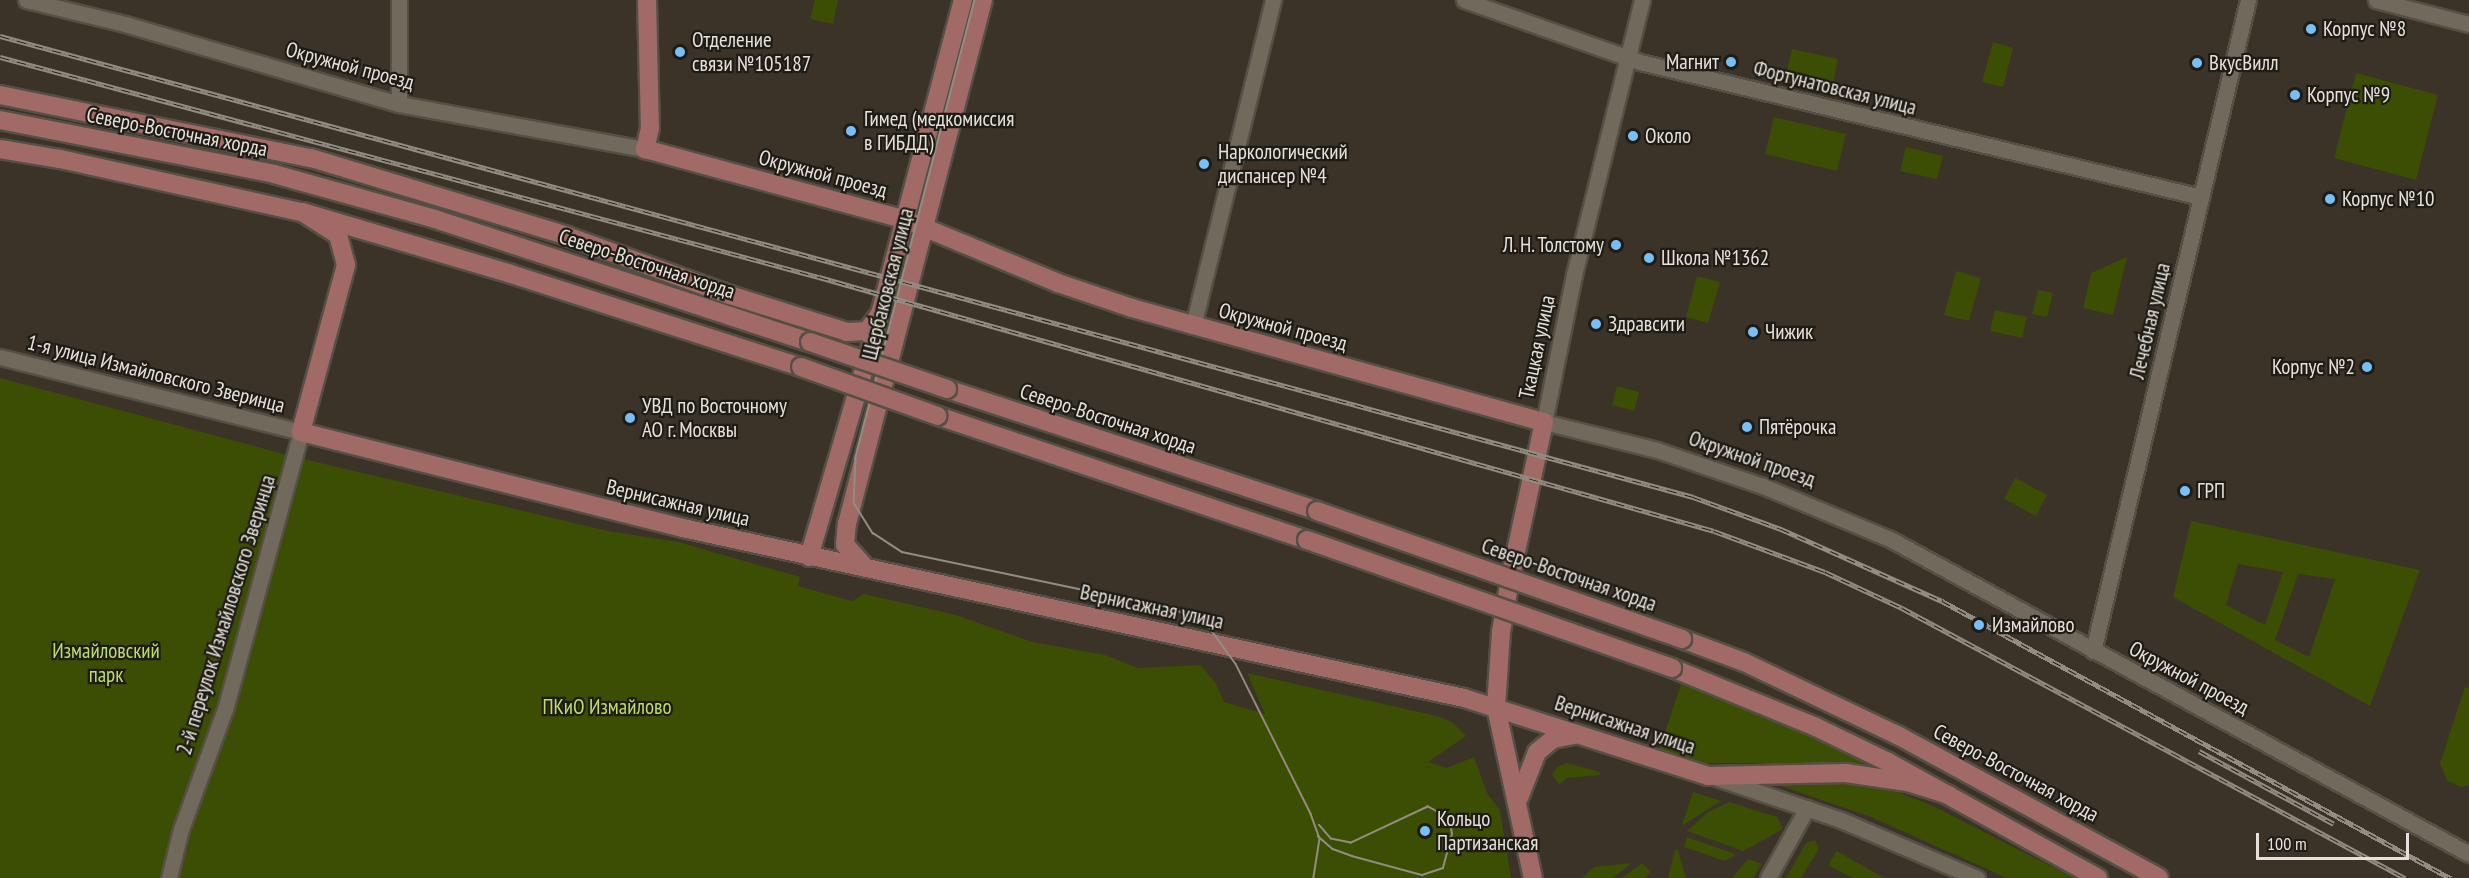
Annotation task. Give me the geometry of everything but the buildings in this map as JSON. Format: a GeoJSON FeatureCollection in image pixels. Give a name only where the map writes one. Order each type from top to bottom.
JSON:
{"type":"FeatureCollection","features":[{"type":"Feature","properties":{"kind":"main road"},"geometry":{"type":"LineString","coordinates":[[645,149],[650,128],[647,0]]}},
{"type":"Feature","properties":{"kind":"main road","name":"Щербаковская улица"},"geometry":{"type":"LineString","coordinates":[[809,556],[854,408],[963,0]]}},
{"type":"Feature","properties":{"kind":"main road","name":"Щербаковская улица"},"geometry":{"type":"LineString","coordinates":[[868,569],[848,552],[845,536],[927,228],[983,0]]}},
{"type":"Feature","properties":{"kind":"main road"},"geometry":{"type":"LineString","coordinates":[[0,95],[311,158],[558,233],[847,332],[867,331],[880,314]]}},
{"type":"Feature","properties":{"kind":"main road","name":"Северо-Восточная хорда"},"geometry":{"type":"LineString","coordinates":[[0,120],[285,177],[435,219],[1317,511],[1682,639],[1766,672],[1899,736],[2159,878]]}},
{"type":"Feature","properties":{"kind":"main road"},"geometry":{"type":"LineString","coordinates":[[0,149],[60,159],[302,212],[511,274],[801,367],[938,416],[1307,540],[1672,668],[1816,727],[1949,795],[2098,878]]}},
{"type":"Feature","properties":{"kind":"main road","name":"Окружной проезд"},"geometry":{"type":"LineString","coordinates":[[645,149],[906,220],[1058,284],[1194,326],[1544,422]]}},
{"type":"Feature","properties":{"kind":"main road"},"geometry":{"type":"LineString","coordinates":[[301,432],[346,265],[338,236],[302,212]]}},
{"type":"Feature","properties":{"kind":"main road","name":"Ткацкая улица"},"geometry":{"type":"LineString","coordinates":[[1533,878],[1519,800],[1496,707],[1501,632],[1510,574],[1544,422]]}},
{"type":"Feature","properties":{"kind":"main road","name":"Вернисажная улица"},"geometry":{"type":"LineString","coordinates":[[301,432],[809,556],[1369,675],[1496,707],[1708,776]]}},
{"type":"Feature","properties":{"kind":"main road"},"geometry":{"type":"LineString","coordinates":[[1519,800],[1537,752],[1553,739],[1579,734]]}},
{"type":"Feature","properties":{"kind":"main road"},"geometry":{"type":"LineString","coordinates":[[1708,776],[1846,773],[1907,782],[1949,795]]}},
{"type":"Feature","properties":{"kind":"street","name":"Окружной проезд"},"geometry":{"type":"LineString","coordinates":[[26,0],[63,4],[399,104],[645,149]]}},
{"type":"Feature","properties":{"kind":"street"},"geometry":{"type":"LineString","coordinates":[[399,0],[399,104]]}},
{"type":"Feature","properties":{"kind":"street"},"geometry":{"type":"LineString","coordinates":[[1194,326],[1273,0]]}},
{"type":"Feature","properties":{"kind":"street","name":"Фортунатовская улица"},"geometry":{"type":"LineString","coordinates":[[1464,0],[1627,58],[2201,197]]}},
{"type":"Feature","properties":{"kind":"street","name":"Ткацкая улица"},"geometry":{"type":"LineString","coordinates":[[1544,422],[1574,275],[1642,0]]}},
{"type":"Feature","properties":{"kind":"street","name":"Лечебная улица"},"geometry":{"type":"LineString","coordinates":[[2093,651],[2248,0]]}},
{"type":"Feature","properties":{"kind":"street"},"geometry":{"type":"LineString","coordinates":[[2376,0],[2469,24]]}},
{"type":"Feature","properties":{"kind":"street","name":"1-я улица Измайловского Зверинца"},"geometry":{"type":"LineString","coordinates":[[0,357],[301,432]]}},
{"type":"Feature","properties":{"kind":"street","name":"Окружной проезд"},"geometry":{"type":"LineString","coordinates":[[1544,422],[1657,450],[1818,506],[1930,559],[2093,651],[2469,854]]}},
{"type":"Feature","properties":{"kind":"street","name":"2-й переулок Измайловского Зверинца"},"geometry":{"type":"LineString","coordinates":[[169,878],[181,829],[225,709],[301,432]]}},
{"type":"Feature","properties":{"kind":"street","name":"Вернисажная улица"},"geometry":{"type":"LineString","coordinates":[[1708,776],[1807,808],[1977,878]]}},
{"type":"Feature","properties":{"kind":"street"},"geometry":{"type":"LineString","coordinates":[[1768,878],[1807,808]]}},
{"type":"Feature","properties":{"kind":"green space"},"geometry":{"type":"Polygon","coordinates":[[[815,0],[838,0],[833,24],[810,19],[815,0]]]}},
{"type":"Feature","properties":{"kind":"green space"},"geometry":{"type":"Polygon","coordinates":[[[1993,42],[2013,48],[2003,87],[1982,82],[1993,42]]]}},
{"type":"Feature","properties":{"kind":"green space"},"geometry":{"type":"Polygon","coordinates":[[[1792,49],[1838,59],[1831,94],[1784,83],[1792,49]]]}},
{"type":"Feature","properties":{"kind":"green space"},"geometry":{"type":"Polygon","coordinates":[[[2356,73],[2438,95],[2416,180],[2334,158],[2356,73]]]}},
{"type":"Feature","properties":{"kind":"green space"},"geometry":{"type":"Polygon","coordinates":[[[1774,117],[1846,134],[1837,171],[1765,154],[1774,117]]]}},
{"type":"Feature","properties":{"kind":"green space"},"geometry":{"type":"Polygon","coordinates":[[[1906,147],[1943,156],[1937,179],[1900,171],[1906,147]]]}},
{"type":"Feature","properties":{"kind":"green space"},"geometry":{"type":"Polygon","coordinates":[[[2127,257],[2113,315],[2083,308],[2091,273],[2127,257]]]}},
{"type":"Feature","properties":{"kind":"green space"},"geometry":{"type":"Polygon","coordinates":[[[1956,271],[1981,278],[1969,321],[1944,315],[1956,271]]]}},
{"type":"Feature","properties":{"kind":"green space"},"geometry":{"type":"Polygon","coordinates":[[[1697,276],[1720,282],[1708,323],[1686,317],[1697,276]]]}},
{"type":"Feature","properties":{"kind":"green space"},"geometry":{"type":"Polygon","coordinates":[[[2038,290],[2053,293],[2047,317],[2032,314],[2038,290]]]}},
{"type":"Feature","properties":{"kind":"green space"},"geometry":{"type":"Polygon","coordinates":[[[1995,310],[2027,317],[2022,338],[1990,331],[1995,310]]]}},
{"type":"Feature","properties":{"kind":"green space","name":"ПКиО Измайлово"},"geometry":{"type":"Polygon","coordinates":[[[0,378],[295,457],[608,531],[678,542],[800,577],[798,586],[852,601],[864,594],[956,615],[1032,642],[1105,655],[1138,668],[1200,665],[1215,682],[1224,702],[1265,714],[1247,673],[1437,716],[1452,722],[1466,736],[1428,762],[1447,768],[1474,757],[1487,793],[1500,810],[1511,878],[0,878],[0,378]]]}},
{"type":"Feature","properties":{"kind":"green space"},"geometry":{"type":"Polygon","coordinates":[[[1617,386],[1639,392],[1634,411],[1612,405],[1617,386]]]}},
{"type":"Feature","properties":{"kind":"green space"},"geometry":{"type":"Polygon","coordinates":[[[2015,478],[2047,495],[2036,516],[2004,499],[2015,478]]]}},
{"type":"Feature","properties":{"kind":"green space"},"geometry":{"type":"Polygon","coordinates":[[[2191,521],[2420,570],[2370,706],[2173,597],[2191,521]],[[2238,564],[2226,605],[2265,625],[2283,572],[2238,564]],[[2298,574],[2275,640],[2309,657],[2335,579],[2298,574]]]}},
{"type":"Feature","properties":{"kind":"green space"},"geometry":{"type":"Polygon","coordinates":[[[1681,684],[1803,732],[1870,763],[1704,763],[1659,750],[1681,684]]]}},
{"type":"Feature","properties":{"kind":"green space"},"geometry":{"type":"Polygon","coordinates":[[[2465,687],[2469,688],[2469,785],[2461,787],[2447,781],[2440,763],[2465,687]]]}},
{"type":"Feature","properties":{"kind":"green space"},"geometry":{"type":"Polygon","coordinates":[[[1567,763],[1600,772],[1600,775],[1567,778],[1559,785],[1552,774],[1557,767],[1567,763]]]}},
{"type":"Feature","properties":{"kind":"green space"},"geometry":{"type":"Polygon","coordinates":[[[1843,781],[1885,787],[1933,806],[2074,878],[2007,878],[1871,817],[1773,783],[1843,781]]]}},
{"type":"Feature","properties":{"kind":"green space"},"geometry":{"type":"Polygon","coordinates":[[[1693,792],[1721,801],[1682,825],[1693,792]]]}},
{"type":"Feature","properties":{"kind":"green space"},"geometry":{"type":"Polygon","coordinates":[[[1729,802],[1777,817],[1783,829],[1743,851],[1687,831],[1708,812],[1729,802]]]}},
{"type":"Feature","properties":{"kind":"green space"},"geometry":{"type":"Polygon","coordinates":[[[1687,837],[1735,854],[1725,861],[1684,847],[1687,837]]]}},
{"type":"Feature","properties":{"kind":"green space"},"geometry":{"type":"Polygon","coordinates":[[[1815,840],[1819,849],[1801,878],[1786,878],[1806,843],[1815,840]]]}},
{"type":"Feature","properties":{"kind":"green space"},"geometry":{"type":"Polygon","coordinates":[[[1675,850],[1678,850],[1686,878],[1668,878],[1675,850]]]}},
{"type":"Feature","properties":{"kind":"green space"},"geometry":{"type":"Polygon","coordinates":[[[1837,851],[1884,878],[1852,878],[1828,865],[1837,851]]]}},
{"type":"Feature","properties":{"kind":"green space"},"geometry":{"type":"Polygon","coordinates":[[[1748,859],[1762,864],[1753,878],[1732,878],[1748,859]]]}},
{"type":"Feature","properties":{"kind":"green space"},"geometry":{"type":"Polygon","coordinates":[[[1632,863],[1613,878],[1582,878],[1594,867],[1632,863]]]}},
{"type":"Feature","properties":{"kind":"green space"},"geometry":{"type":"Polygon","coordinates":[[[1642,863],[1651,872],[1645,878],[1622,878],[1642,863]]]}},
{"type":"Feature","properties":{"kind":"tram line"},"geometry":{"type":"LineString","coordinates":[[975,0],[856,458],[854,503],[873,533],[902,552],[1174,609],[1207,624],[1236,664],[1311,814],[1320,839],[1314,878]]}},
{"type":"Feature","properties":{"kind":"tram line"},"geometry":{"type":"LineString","coordinates":[[1318,836],[1333,849],[1422,875],[1443,868],[1452,834],[1449,818],[1428,807],[1351,843],[1331,839],[1319,825]]}},
{"type":"Feature","properties":{"kind":"railway"},"geometry":{"type":"LineString","coordinates":[[0,36],[1693,497],[1781,529],[1942,601],[2450,878]]}},
{"type":"Feature","properties":{"kind":"railway"},"geometry":{"type":"LineString","coordinates":[[0,57],[819,277],[1714,531],[1825,572],[1902,608],[2405,878]]}},
{"type":"Feature","properties":{"kind":"railway"},"geometry":{"type":"LineString","coordinates":[[2199,751],[2334,824]]}},
{"type":"Feature","properties":{"kind":"place","name":"Корпус №8"},"geometry":{"type":"Point","coordinates":[2311,29]}},
{"type":"Feature","properties":{"kind":"place","name":"Отделение связи №105187"},"geometry":{"type":"Point","coordinates":[680,52]}},
{"type":"Feature","properties":{"kind":"place","name":"Магнит"},"geometry":{"type":"Point","coordinates":[1731,62]}},
{"type":"Feature","properties":{"kind":"place","name":"ВкусВилл"},"geometry":{"type":"Point","coordinates":[2197,63]}},
{"type":"Feature","properties":{"kind":"place","name":"Корпус №9"},"geometry":{"type":"Point","coordinates":[2295,95]}},
{"type":"Feature","properties":{"kind":"place","name":"Гимед (медкомиссия в ГИБДД)"},"geometry":{"type":"Point","coordinates":[851,131]}},
{"type":"Feature","properties":{"kind":"place","name":"Около"},"geometry":{"type":"Point","coordinates":[1633,136]}},
{"type":"Feature","properties":{"kind":"place","name":"Наркологический диспансер №4"},"geometry":{"type":"Point","coordinates":[1204,164]}},
{"type":"Feature","properties":{"kind":"place","name":"Корпус №10"},"geometry":{"type":"Point","coordinates":[2330,199]}},
{"type":"Feature","properties":{"kind":"place","name":"Л. Н. Толстому"},"geometry":{"type":"Point","coordinates":[1616,245]}},
{"type":"Feature","properties":{"kind":"place","name":"Школа №1362"},"geometry":{"type":"Point","coordinates":[1649,258]}},
{"type":"Feature","properties":{"kind":"place","name":"Здравсити"},"geometry":{"type":"Point","coordinates":[1596,324]}},
{"type":"Feature","properties":{"kind":"place","name":"Чижик"},"geometry":{"type":"Point","coordinates":[1753,332]}},
{"type":"Feature","properties":{"kind":"place","name":"Корпус №2"},"geometry":{"type":"Point","coordinates":[2367,367]}},
{"type":"Feature","properties":{"kind":"place","name":"УВД по Восточному АО г. Москвы"},"geometry":{"type":"Point","coordinates":[630,418]}},
{"type":"Feature","properties":{"kind":"place","name":"Пятёрочка"},"geometry":{"type":"Point","coordinates":[1747,427]}},
{"type":"Feature","properties":{"kind":"place","name":"ГРП"},"geometry":{"type":"Point","coordinates":[2185,491]}},
{"type":"Feature","properties":{"kind":"place","name":"Измайлово"},"geometry":{"type":"Point","coordinates":[1979,625]}},
{"type":"Feature","properties":{"kind":"place","name":"Кольцо Партизанская"},"geometry":{"type":"Point","coordinates":[1425,831]}},
{"type":"Feature","properties":{"kind":"park label","name":"Измайловский парк"},"geometry":{"type":"Point","coordinates":[106,663]}}]}
